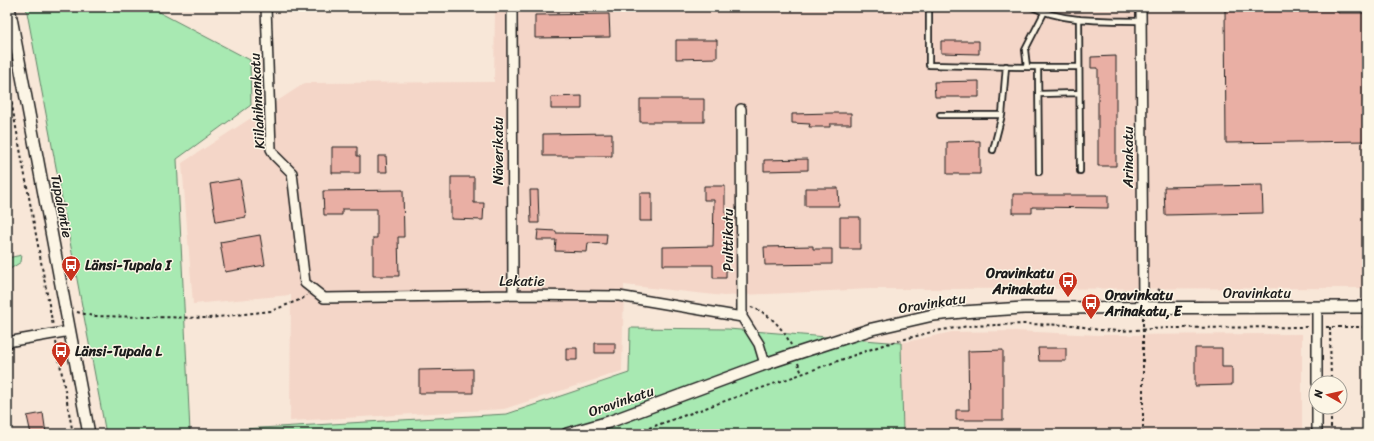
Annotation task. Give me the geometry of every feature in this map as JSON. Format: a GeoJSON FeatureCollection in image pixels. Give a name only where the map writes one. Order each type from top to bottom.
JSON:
{"type":"FeatureCollection","features":[{"type":"Feature","properties":{"kind":"street","name":"Tupalantie"},"geometry":{"type":"LineString","coordinates":[[10,7],[89,434]]}},
{"type":"Feature","properties":{"kind":"street","name":"Kiilahihnankatu"},"geometry":{"type":"LineString","coordinates":[[266,7],[271,149],[275,156],[292,173],[305,282]]}},
{"type":"Feature","properties":{"kind":"street","name":"Näverikatu"},"geometry":{"type":"LineString","coordinates":[[512,7],[513,295]]}},
{"type":"Feature","properties":{"kind":"street","name":"Arinakatu"},"geometry":{"type":"LineString","coordinates":[[1141,7],[1143,308]]}},
{"type":"Feature","properties":{"kind":"street","name":"Pulttikatu"},"geometry":{"type":"LineString","coordinates":[[741,109],[742,317]]}},
{"type":"Feature","properties":{"kind":"street","name":"Lekatie"},"geometry":{"type":"LineString","coordinates":[[305,282],[324,298],[513,295],[619,296],[742,317]]}},
{"type":"Feature","properties":{"kind":"street","name":"Oravinkatu"},"geometry":{"type":"LineString","coordinates":[[567,434],[609,422],[765,364],[872,329],[933,316],[962,312],[1024,308],[1367,307]]}},
{"type":"Feature","properties":{"kind":"street"},"geometry":{"type":"LineString","coordinates":[[1317,308],[1317,375]]}},
{"type":"Feature","properties":{"kind":"street"},"geometry":{"type":"LineString","coordinates":[[742,317],[759,344],[765,364]]}},
{"type":"Feature","properties":{"kind":"street"},"geometry":{"type":"LineString","coordinates":[[7,342],[70,331]]}},
{"type":"Feature","properties":{"kind":"street"},"geometry":{"type":"LineString","coordinates":[[1317,415],[1317,434]]}},
{"type":"Feature","properties":{"kind":"lane"},"geometry":{"type":"LineString","coordinates":[[929,7],[929,65],[1080,67]]}},
{"type":"Feature","properties":{"kind":"lane"},"geometry":{"type":"LineString","coordinates":[[1032,7],[1044,13],[1079,19],[1141,21]]}},
{"type":"Feature","properties":{"kind":"lane"},"geometry":{"type":"LineString","coordinates":[[1027,67],[1025,50],[1044,13]]}},
{"type":"Feature","properties":{"kind":"lane"},"geometry":{"type":"LineString","coordinates":[[1079,19],[1080,171]]}},
{"type":"Feature","properties":{"kind":"lane"},"geometry":{"type":"LineString","coordinates":[[993,150],[1002,115],[1006,66]]}},
{"type":"Feature","properties":{"kind":"lane"},"geometry":{"type":"LineString","coordinates":[[1038,67],[1039,172]]}},
{"type":"Feature","properties":{"kind":"lane"},"geometry":{"type":"LineString","coordinates":[[1039,94],[1079,93]]}},
{"type":"Feature","properties":{"kind":"lane"},"geometry":{"type":"LineString","coordinates":[[940,115],[1002,115]]}},
{"type":"Feature","properties":{"kind":"path"},"geometry":{"type":"LineString","coordinates":[[7,79],[73,434]]}},
{"type":"Feature","properties":{"kind":"path"},"geometry":{"type":"LineString","coordinates":[[1121,296],[1127,288]]}},
{"type":"Feature","properties":{"kind":"path"},"geometry":{"type":"LineString","coordinates":[[1158,289],[1167,296]]}},
{"type":"Feature","properties":{"kind":"path"},"geometry":{"type":"LineString","coordinates":[[77,312],[93,316],[209,318],[271,311],[302,299],[314,290]]}},
{"type":"Feature","properties":{"kind":"path"},"geometry":{"type":"LineString","coordinates":[[742,306],[750,307],[766,314],[784,332],[795,354],[802,374]]}},
{"type":"Feature","properties":{"kind":"path"},"geometry":{"type":"LineString","coordinates":[[1143,308],[1143,434]]}},
{"type":"Feature","properties":{"kind":"path"},"geometry":{"type":"LineString","coordinates":[[632,434],[883,344],[935,330],[969,326],[1024,324],[1073,324],[1099,330],[1121,331],[1143,329],[1367,327]]}},
{"type":"Feature","properties":{"kind":"path"},"geometry":{"type":"LineString","coordinates":[[1330,327],[1331,375]]}},
{"type":"Feature","properties":{"kind":"path"},"geometry":{"type":"LineString","coordinates":[[1331,415],[1331,434]]}},
{"type":"Feature","properties":{"kind":"shaded area"},"geometry":{"type":"Polygon","coordinates":[[[495,7],[1367,7],[1367,288],[871,289],[724,296],[624,285],[622,371],[504,409],[290,421],[291,295],[193,304],[182,163],[305,83],[494,82],[495,7]]]}},
{"type":"Feature","properties":{"kind":"shaded area"},"geometry":{"type":"Polygon","coordinates":[[[1016,331],[1098,335],[1302,334],[1302,434],[903,434],[901,343],[952,332],[1016,331]]]}},
{"type":"Feature","properties":{"kind":"green space"},"geometry":{"type":"Polygon","coordinates":[[[26,7],[149,7],[250,60],[251,105],[177,159],[190,432],[507,414],[629,373],[630,328],[728,329],[901,343],[903,434],[106,434],[26,7]]]}},
{"type":"Feature","properties":{"kind":"green space"},"geometry":{"type":"Polygon","coordinates":[[[22,255],[21,262],[7,271],[7,258],[22,255]]]}},
{"type":"Feature","properties":{"kind":"building"},"geometry":{"type":"Polygon","coordinates":[[[1225,7],[1338,7],[1338,13],[1367,13],[1367,141],[1226,143],[1225,7]]]}},
{"type":"Feature","properties":{"kind":"building"},"geometry":{"type":"Polygon","coordinates":[[[609,14],[610,37],[535,38],[535,15],[609,14]]]}},
{"type":"Feature","properties":{"kind":"building"},"geometry":{"type":"Polygon","coordinates":[[[676,40],[717,40],[717,58],[676,59],[676,40]]]}},
{"type":"Feature","properties":{"kind":"building"},"geometry":{"type":"Polygon","coordinates":[[[941,41],[979,41],[979,54],[941,53],[941,41]]]}},
{"type":"Feature","properties":{"kind":"building"},"geometry":{"type":"Polygon","coordinates":[[[1116,56],[1116,166],[1098,166],[1098,68],[1091,68],[1091,57],[1116,56]]]}},
{"type":"Feature","properties":{"kind":"building"},"geometry":{"type":"Polygon","coordinates":[[[979,81],[979,97],[935,97],[934,82],[979,81]]]}},
{"type":"Feature","properties":{"kind":"building"},"geometry":{"type":"Polygon","coordinates":[[[582,96],[582,109],[551,109],[551,97],[582,96]]]}},
{"type":"Feature","properties":{"kind":"building"},"geometry":{"type":"Polygon","coordinates":[[[640,99],[704,99],[704,122],[640,122],[640,99]]]}},
{"type":"Feature","properties":{"kind":"building"},"geometry":{"type":"Polygon","coordinates":[[[851,113],[851,124],[830,124],[830,127],[809,127],[810,124],[792,123],[792,114],[851,113]]]}},
{"type":"Feature","properties":{"kind":"building"},"geometry":{"type":"Polygon","coordinates":[[[612,133],[612,156],[543,156],[543,134],[612,133]]]}},
{"type":"Feature","properties":{"kind":"building"},"geometry":{"type":"Polygon","coordinates":[[[980,141],[980,174],[947,174],[947,142],[980,141]]]}},
{"type":"Feature","properties":{"kind":"building"},"geometry":{"type":"Polygon","coordinates":[[[332,147],[357,147],[357,156],[360,156],[360,173],[332,173],[332,147]]]}},
{"type":"Feature","properties":{"kind":"building"},"geometry":{"type":"Polygon","coordinates":[[[378,156],[386,156],[387,172],[378,172],[378,156]]]}},
{"type":"Feature","properties":{"kind":"building"},"geometry":{"type":"Polygon","coordinates":[[[808,159],[808,170],[764,171],[764,160],[808,159]]]}},
{"type":"Feature","properties":{"kind":"building"},"geometry":{"type":"Polygon","coordinates":[[[451,177],[474,177],[474,203],[484,203],[483,220],[451,219],[451,177]]]}},
{"type":"Feature","properties":{"kind":"building"},"geometry":{"type":"Polygon","coordinates":[[[240,179],[246,217],[216,222],[210,184],[240,179]]]}},
{"type":"Feature","properties":{"kind":"building"},"geometry":{"type":"Polygon","coordinates":[[[1262,185],[1263,213],[1165,215],[1164,187],[1262,185]]]}},
{"type":"Feature","properties":{"kind":"building"},"geometry":{"type":"Polygon","coordinates":[[[704,186],[725,186],[725,213],[727,213],[726,278],[713,278],[713,265],[663,265],[663,247],[713,246],[714,200],[704,200],[704,186]]]}},
{"type":"Feature","properties":{"kind":"building"},"geometry":{"type":"Polygon","coordinates":[[[805,188],[838,188],[839,206],[805,206],[805,188]]]}},
{"type":"Feature","properties":{"kind":"building"},"geometry":{"type":"Polygon","coordinates":[[[403,190],[404,237],[398,237],[399,276],[373,276],[373,238],[377,238],[377,209],[342,209],[342,215],[324,215],[323,191],[403,190]]]}},
{"type":"Feature","properties":{"kind":"building"},"geometry":{"type":"Polygon","coordinates":[[[530,190],[538,190],[539,223],[531,223],[530,190]]]}},
{"type":"Feature","properties":{"kind":"building"},"geometry":{"type":"Polygon","coordinates":[[[640,193],[652,193],[652,221],[640,221],[640,193]]]}},
{"type":"Feature","properties":{"kind":"building"},"geometry":{"type":"Polygon","coordinates":[[[1013,194],[1108,195],[1108,208],[1032,207],[1032,213],[1013,213],[1013,194]]]}},
{"type":"Feature","properties":{"kind":"building"},"geometry":{"type":"Polygon","coordinates":[[[840,217],[860,217],[860,249],[840,249],[840,217]]]}},
{"type":"Feature","properties":{"kind":"building"},"geometry":{"type":"Polygon","coordinates":[[[538,230],[556,231],[556,233],[607,234],[606,244],[588,243],[587,252],[555,251],[556,240],[537,240],[538,230]]]}},
{"type":"Feature","properties":{"kind":"building"},"geometry":{"type":"Polygon","coordinates":[[[260,235],[265,265],[225,272],[220,242],[260,235]]]}},
{"type":"Feature","properties":{"kind":"building"},"geometry":{"type":"Polygon","coordinates":[[[813,246],[813,249],[832,249],[832,264],[765,265],[764,247],[813,246]]]}},
{"type":"Feature","properties":{"kind":"building"},"geometry":{"type":"Polygon","coordinates":[[[595,343],[615,343],[615,353],[595,353],[595,343]]]}},
{"type":"Feature","properties":{"kind":"building"},"geometry":{"type":"Polygon","coordinates":[[[566,348],[577,348],[577,360],[566,360],[566,348]]]}},
{"type":"Feature","properties":{"kind":"building"},"geometry":{"type":"Polygon","coordinates":[[[1038,348],[1066,348],[1066,361],[1039,361],[1038,348]]]}},
{"type":"Feature","properties":{"kind":"building"},"geometry":{"type":"Polygon","coordinates":[[[1195,348],[1222,348],[1222,367],[1232,367],[1232,385],[1195,386],[1195,348]]]}},
{"type":"Feature","properties":{"kind":"building"},"geometry":{"type":"Polygon","coordinates":[[[1003,350],[1003,420],[956,420],[956,410],[969,410],[968,351],[1003,350]]]}},
{"type":"Feature","properties":{"kind":"building"},"geometry":{"type":"Polygon","coordinates":[[[473,369],[473,393],[419,393],[419,370],[473,369]]]}},
{"type":"Feature","properties":{"kind":"building"},"geometry":{"type":"Polygon","coordinates":[[[43,413],[46,434],[31,434],[27,416],[43,413]]]}},
{"type":"Feature","properties":{"kind":"place","name":"Länsi-Tupala I"},"geometry":{"type":"Point","coordinates":[71,282]}},
{"type":"Feature","properties":{"kind":"place","name":"Oravinkatu Arinakatu"},"geometry":{"type":"Point","coordinates":[1068,298]}},
{"type":"Feature","properties":{"kind":"place","name":"Oravinkatu Arinakatu, E"},"geometry":{"type":"Point","coordinates":[1091,320]}},
{"type":"Feature","properties":{"kind":"place","name":"Länsi-Tupala L"},"geometry":{"type":"Point","coordinates":[61,368]}}]}
